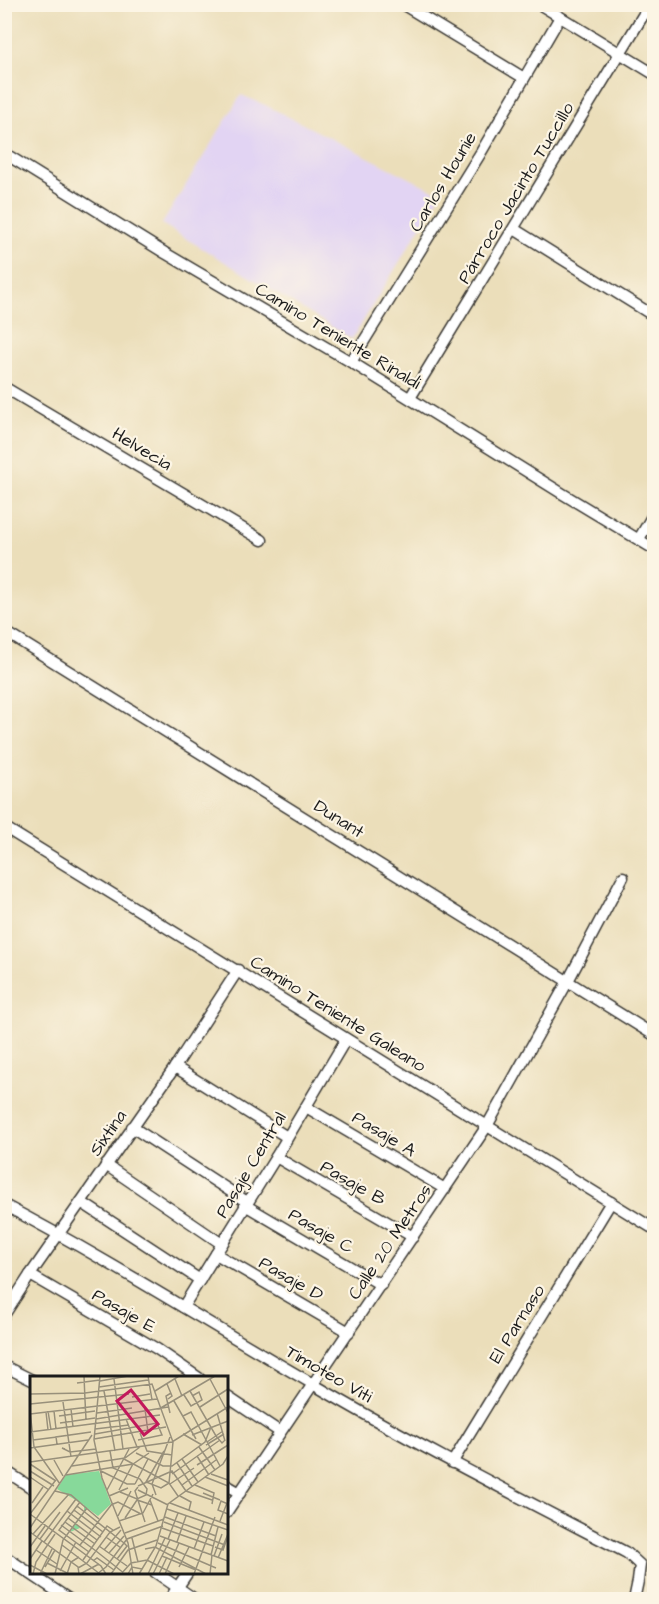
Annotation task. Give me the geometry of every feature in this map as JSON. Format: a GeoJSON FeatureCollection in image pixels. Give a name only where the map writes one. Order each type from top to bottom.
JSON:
{"type":"FeatureCollection","features":[{"type":"Feature","properties":{"kind":"street"},"geometry":{"type":"LineString","coordinates":[[402,4],[524,78]]}},
{"type":"Feature","properties":{"kind":"street"},"geometry":{"type":"LineString","coordinates":[[539,4],[654,74]]}},
{"type":"Feature","properties":{"kind":"street","name":"Párroco Jacinto Tuccillo"},"geometry":{"type":"LineString","coordinates":[[410,398],[650,4]]}},
{"type":"Feature","properties":{"kind":"street","name":"Carlos Hounie"},"geometry":{"type":"LineString","coordinates":[[351,362],[480,154],[560,18]]}},
{"type":"Feature","properties":{"kind":"street","name":"Camino Teniente Rinaldi"},"geometry":{"type":"LineString","coordinates":[[4,153],[165,253],[351,362],[654,549]]}},
{"type":"Feature","properties":{"kind":"street"},"geometry":{"type":"LineString","coordinates":[[514,229],[654,316]]}},
{"type":"Feature","properties":{"kind":"street","name":"Helvecia"},"geometry":{"type":"LineString","coordinates":[[4,387],[262,540]]}},
{"type":"Feature","properties":{"kind":"street"},"geometry":{"type":"LineString","coordinates":[[639,539],[654,513]]}},
{"type":"Feature","properties":{"kind":"street","name":"Dunant"},"geometry":{"type":"LineString","coordinates":[[4,631],[654,1035]]}},
{"type":"Feature","properties":{"kind":"street","name":"Camino Teniente Galeano"},"geometry":{"type":"LineString","coordinates":[[4,827],[654,1229]]}},
{"type":"Feature","properties":{"kind":"street","name":"Calle 20 Metros"},"geometry":{"type":"LineString","coordinates":[[228,1510],[487,1126],[623,877]]}},
{"type":"Feature","properties":{"kind":"street","name":"Sixtina"},"geometry":{"type":"LineString","coordinates":[[4,1315],[175,1067],[238,970]]}},
{"type":"Feature","properties":{"kind":"street","name":"Pasaje Central"},"geometry":{"type":"LineString","coordinates":[[183,1307],[346,1039]]}},
{"type":"Feature","properties":{"kind":"street"},"geometry":{"type":"LineString","coordinates":[[175,1067],[287,1137]]}},
{"type":"Feature","properties":{"kind":"street","name":"Pasaje A"},"geometry":{"type":"LineString","coordinates":[[306,1107],[445,1190]]}},
{"type":"Feature","properties":{"kind":"street","name":"Pasaje C"},"geometry":{"type":"LineString","coordinates":[[132,1127],[246,1204],[381,1285]]}},
{"type":"Feature","properties":{"kind":"street","name":"Pasaje B"},"geometry":{"type":"LineString","coordinates":[[276,1157],[413,1237]]}},
{"type":"Feature","properties":{"kind":"street"},"geometry":{"type":"LineString","coordinates":[[106,1165],[222,1244]]}},
{"type":"Feature","properties":{"kind":"street"},"geometry":{"type":"LineString","coordinates":[[81,1202],[200,1280]]}},
{"type":"Feature","properties":{"kind":"street","name":"El Parnaso"},"geometry":{"type":"LineString","coordinates":[[452,1463],[611,1202]]}},
{"type":"Feature","properties":{"kind":"street","name":"Timoteo Viti"},"geometry":{"type":"LineString","coordinates":[[4,1205],[59,1234],[312,1384],[452,1463],[627,1553],[640,1565],[634,1599]]}},
{"type":"Feature","properties":{"kind":"street","name":"Pasaje D"},"geometry":{"type":"LineString","coordinates":[[216,1254],[349,1332]]}},
{"type":"Feature","properties":{"kind":"street","name":"Pasaje E"},"geometry":{"type":"LineString","coordinates":[[30,1275],[157,1349],[198,1376]]}},
{"type":"Feature","properties":{"kind":"street"},"geometry":{"type":"LineString","coordinates":[[4,1366],[30,1379]]}},
{"type":"Feature","properties":{"kind":"street"},"geometry":{"type":"LineString","coordinates":[[228,1397],[280,1432]]}},
{"type":"Feature","properties":{"kind":"street"},"geometry":{"type":"LineString","coordinates":[[4,1470],[30,1487]]}},
{"type":"Feature","properties":{"kind":"street"},"geometry":{"type":"LineString","coordinates":[[228,1486],[240,1492]]}},
{"type":"Feature","properties":{"kind":"street"},"geometry":{"type":"LineString","coordinates":[[4,1556],[30,1573]]}},
{"type":"Feature","properties":{"kind":"street"},"geometry":{"type":"LineString","coordinates":[[32,1574],[70,1599]]}},
{"type":"Feature","properties":{"kind":"street"},"geometry":{"type":"LineString","coordinates":[[158,1574],[196,1599]]}},
{"type":"Feature","properties":{"kind":"street"},"geometry":{"type":"LineString","coordinates":[[169,1599],[187,1574]]}},
{"type":"Feature","properties":{"kind":"shaded area"},"geometry":{"type":"Polygon","coordinates":[[[241,95],[441,194],[352,339],[162,224],[241,95]]]}}]}
